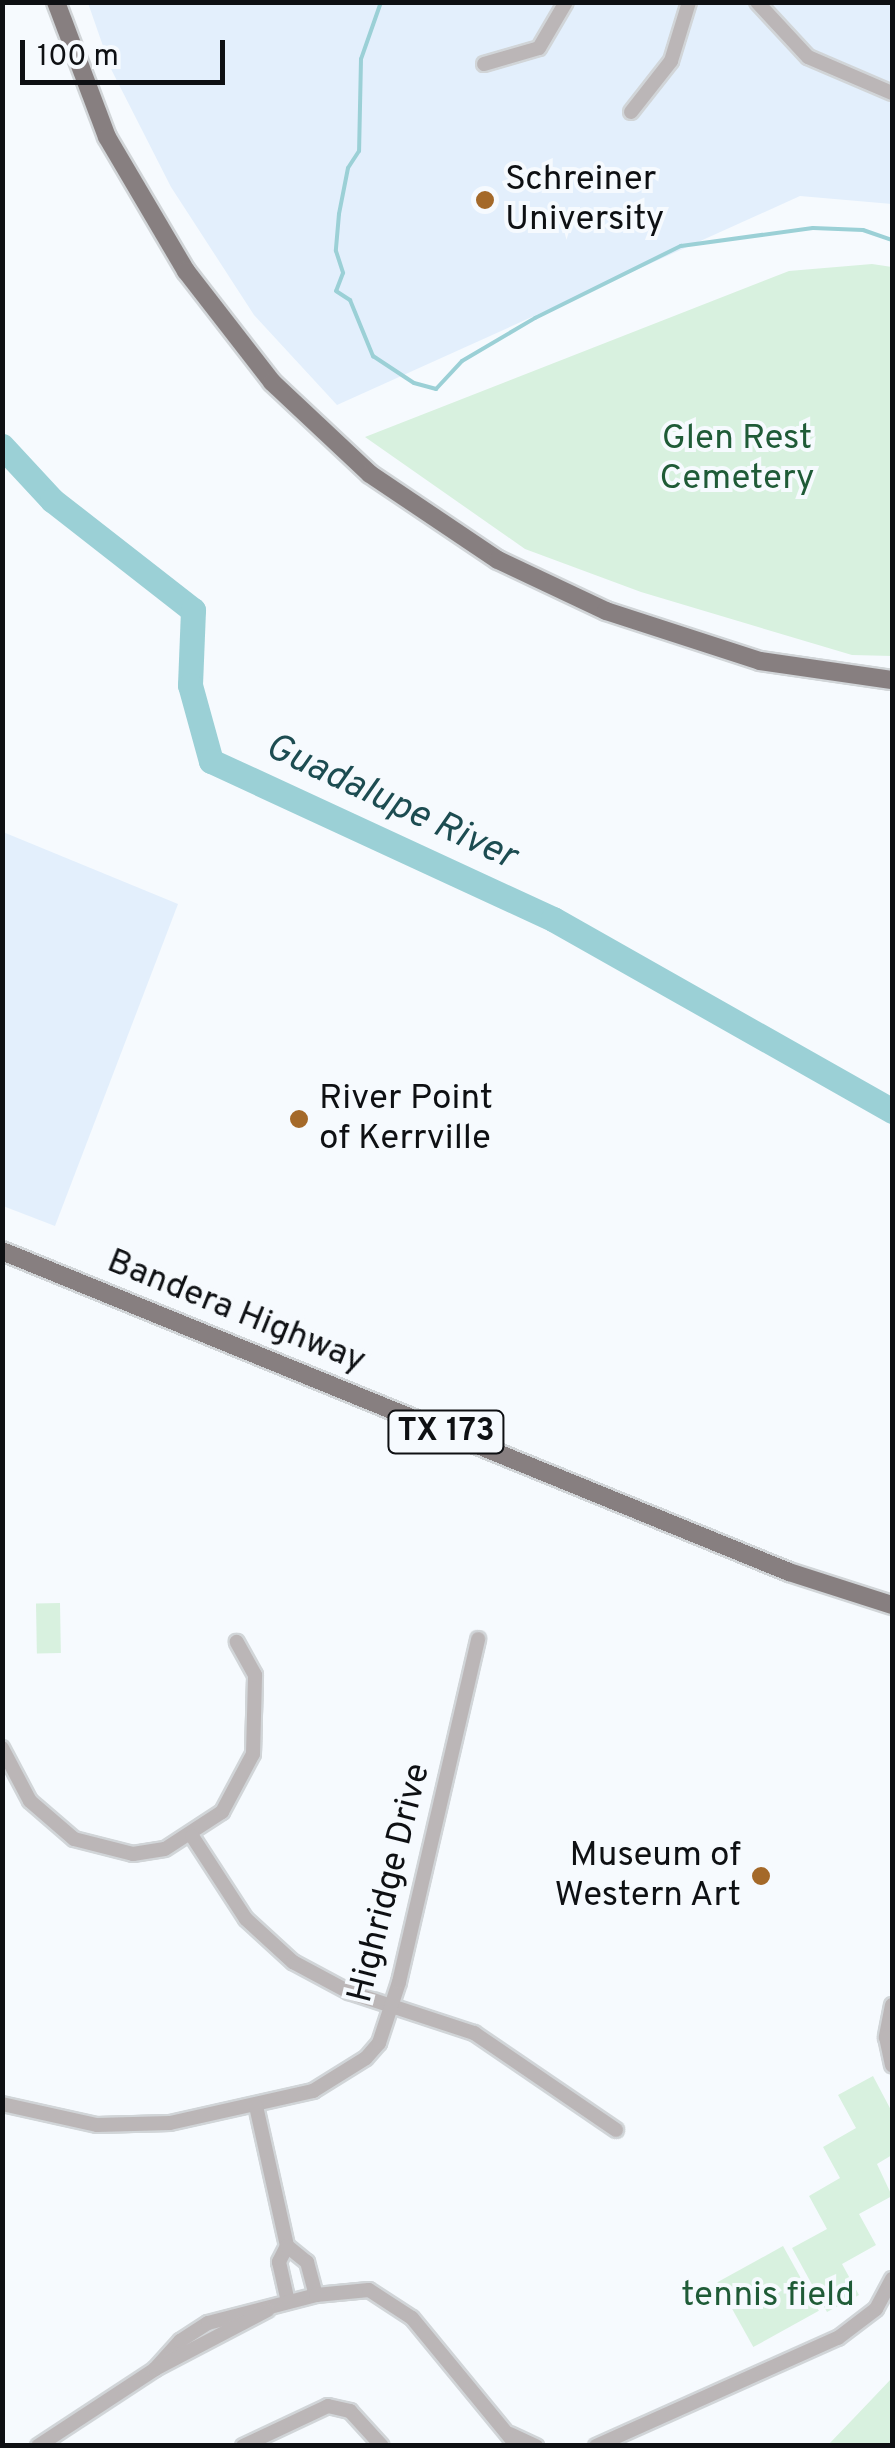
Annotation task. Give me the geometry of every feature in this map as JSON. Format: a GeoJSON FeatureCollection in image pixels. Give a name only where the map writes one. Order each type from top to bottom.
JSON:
{"type":"FeatureCollection","features":[{"type":"Feature","properties":{"kind":"main road"},"geometry":{"type":"LineString","coordinates":[[56,2],[107,136],[186,271],[272,382],[370,474],[498,560],[606,611],[760,661],[892,680]]}},
{"type":"Feature","properties":{"kind":"main road","name":"Bandera Highway"},"geometry":{"type":"LineString","coordinates":[[2,1251],[789,1572],[892,1605]]}},
{"type":"Feature","properties":{"kind":"street"},"geometry":{"type":"LineString","coordinates":[[484,64],[539,48],[566,2]]}},
{"type":"Feature","properties":{"kind":"street"},"geometry":{"type":"LineString","coordinates":[[632,112],[670,61],[689,2]]}},
{"type":"Feature","properties":{"kind":"street"},"geometry":{"type":"LineString","coordinates":[[756,2],[808,57],[892,93]]}},
{"type":"Feature","properties":{"kind":"street","name":"Highridge Drive"},"geometry":{"type":"LineString","coordinates":[[2,2104],[97,2125],[135,2126],[256,2106],[313,2091],[346,2074],[379,2043],[392,2005],[478,1639]]}},
{"type":"Feature","properties":{"kind":"street"},"geometry":{"type":"LineString","coordinates":[[2,1748],[30,1801],[74,1840],[132,1854],[192,1836],[222,1812],[253,1754],[255,1675],[237,1642]]}},
{"type":"Feature","properties":{"kind":"street"},"geometry":{"type":"LineString","coordinates":[[192,1836],[267,1942],[322,1980],[474,2033],[616,2130]]}},
{"type":"Feature","properties":{"kind":"street"},"geometry":{"type":"LineString","coordinates":[[892,2005],[886,2038],[892,2065]]}},
{"type":"Feature","properties":{"kind":"street"},"geometry":{"type":"LineString","coordinates":[[256,2106],[286,2246],[279,2262],[281,2305]]}},
{"type":"Feature","properties":{"kind":"street"},"geometry":{"type":"LineString","coordinates":[[286,2246],[306,2262],[316,2295]]}},
{"type":"Feature","properties":{"kind":"street"},"geometry":{"type":"LineString","coordinates":[[596,2446],[838,2338],[876,2309],[892,2279]]}},
{"type":"Feature","properties":{"kind":"street"},"geometry":{"type":"LineString","coordinates":[[38,2446],[155,2370],[192,2331],[316,2295],[369,2290],[397,2305],[517,2446]]}},
{"type":"Feature","properties":{"kind":"street"},"geometry":{"type":"LineString","coordinates":[[242,2446],[328,2406],[350,2411],[382,2446]]}},
{"type":"Feature","properties":{"kind":"street"},"geometry":{"type":"LineString","coordinates":[[505,2431],[536,2446]]}},
{"type":"Feature","properties":{"kind":"shaded area","name":"Schreiner University"},"geometry":{"type":"Polygon","coordinates":[[[88,3],[892,3],[892,204],[800,196],[337,405],[254,315],[171,187],[111,69],[88,3]]]}},
{"type":"Feature","properties":{"kind":"shaded area"},"geometry":{"type":"Polygon","coordinates":[[[3,832],[178,904],[55,1226],[3,1206],[3,832]]]}},
{"type":"Feature","properties":{"kind":"green space","name":"Glen Rest Cemetery"},"geometry":{"type":"Polygon","coordinates":[[[872,264],[892,267],[892,656],[852,655],[641,592],[525,549],[365,437],[789,271],[872,264]]]}},
{"type":"Feature","properties":{"kind":"green space"},"geometry":{"type":"Polygon","coordinates":[[[36,1603],[60,1603],[61,1653],[37,1653],[36,1603]]]}},
{"type":"Feature","properties":{"kind":"green space"},"geometry":{"type":"Polygon","coordinates":[[[873,2076],[892,2112],[892,2155],[877,2164],[892,2196],[859,2214],[876,2245],[842,2264],[859,2295],[827,2312],[792,2248],[827,2229],[809,2196],[840,2178],[823,2147],[856,2128],[838,2095],[873,2076]]]}},
{"type":"Feature","properties":{"kind":"green space","name":"tennis field"},"geometry":{"type":"Polygon","coordinates":[[[783,2246],[819,2311],[753,2347],[717,2282],[783,2246]]]}},
{"type":"Feature","properties":{"kind":"green space"},"geometry":{"type":"Polygon","coordinates":[[[892,2378],[892,2445],[828,2445],[853,2419],[892,2378]]]}},
{"type":"Feature","properties":{"kind":"waterway"},"geometry":{"type":"LineString","coordinates":[[381,2],[361,59],[359,151],[348,168],[339,214],[336,251],[343,273],[336,291],[350,300],[373,356],[414,383],[436,389],[462,361],[535,318],[681,246],[813,228],[863,230],[892,240]]}},
{"type":"Feature","properties":{"kind":"waterway","name":"Guadalupe River"},"geometry":{"type":"LineString","coordinates":[[2,446],[52,500],[193,610],[190,685],[211,761],[553,919],[892,1111]]}},
{"type":"Feature","properties":{"kind":"place","name":"Schreiner University"},"geometry":{"type":"Point","coordinates":[485,200]}},
{"type":"Feature","properties":{"kind":"place","name":"River Point of Kerrville"},"geometry":{"type":"Point","coordinates":[299,1119]}},
{"type":"Feature","properties":{"kind":"place","name":"Museum of Western Art"},"geometry":{"type":"Point","coordinates":[761,1876]}}]}
